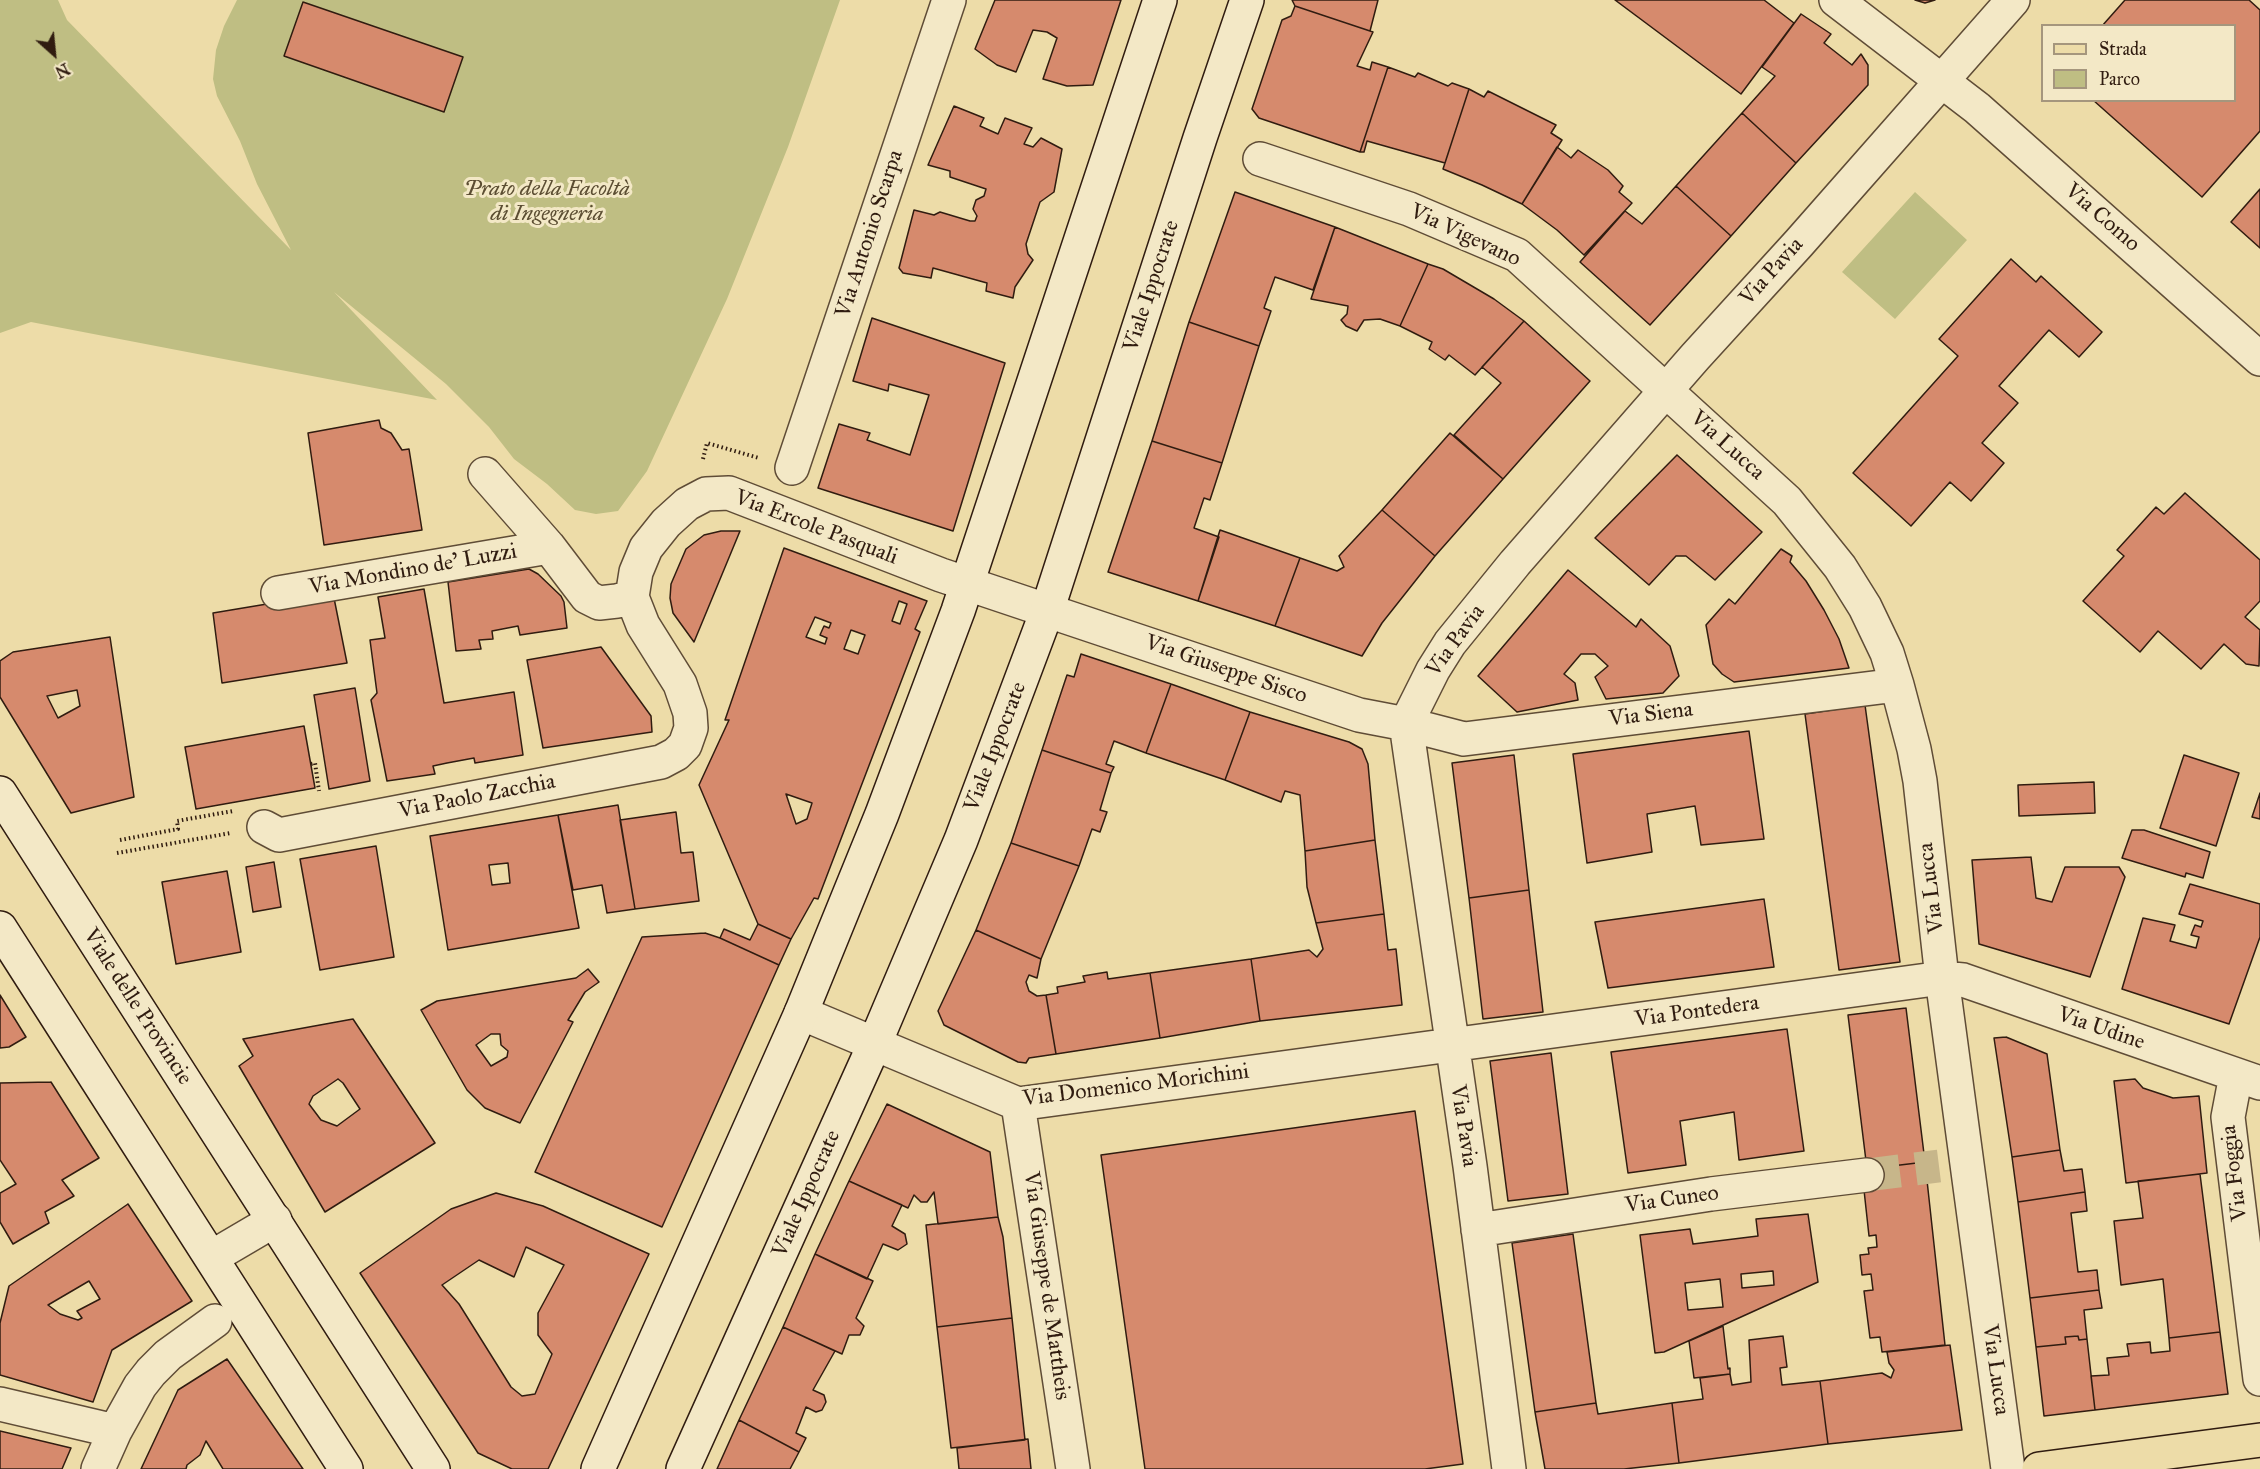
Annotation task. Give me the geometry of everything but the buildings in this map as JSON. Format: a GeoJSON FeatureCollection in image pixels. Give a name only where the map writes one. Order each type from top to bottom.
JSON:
{"type":"FeatureCollection","features":[{"type":"Feature","properties":{"kind":"main road"},"geometry":{"type":"LineString","coordinates":[[2039,1469],[2260,1440]]}},
{"type":"Feature","properties":{"kind":"street","name":"Via Antonio Scarpa"},"geometry":{"type":"LineString","coordinates":[[792,468],[949,0]]}},
{"type":"Feature","properties":{"kind":"street"},"geometry":{"type":"LineString","coordinates":[[598,1469],[801,1013],[882,814],[967,584],[1160,0]]}},
{"type":"Feature","properties":{"kind":"street","name":"Viale Ippocrate"},"geometry":{"type":"LineString","coordinates":[[683,1469],[875,1043],[961,840],[1047,611],[1247,0]]}},
{"type":"Feature","properties":{"kind":"street","name":"Via Como"},"geometry":{"type":"LineString","coordinates":[[1836,0],[1943,80],[2004,131],[2260,359]]}},
{"type":"Feature","properties":{"kind":"street","name":"Via Pavia"},"geometry":{"type":"LineString","coordinates":[[1509,1469],[1478,1230],[1406,724],[1433,670],[1450,643],[1515,563],[2013,0]]}},
{"type":"Feature","properties":{"kind":"street","name":"Via Vigevano"},"geometry":{"type":"LineString","coordinates":[[1260,159],[1409,209],[1517,255],[1666,391]]}},
{"type":"Feature","properties":{"kind":"street","name":"Via Lucca"},"geometry":{"type":"LineString","coordinates":[[1666,391],[1787,501],[1810,528],[1840,567],[1865,607],[1887,653],[1914,749],[1920,781],[1942,978],[2008,1469]]}},
{"type":"Feature","properties":{"kind":"street"},"geometry":{"type":"LineString","coordinates":[[485,474],[549,547],[587,597],[599,603],[632,597]]}},
{"type":"Feature","properties":{"kind":"street","name":"Via Ercole Pasquali"},"geometry":{"type":"LineString","coordinates":[[632,597],[636,572],[645,548],[666,523],[687,504],[706,494],[729,493],[967,584],[1047,611]]}},
{"type":"Feature","properties":{"kind":"street","name":"Via Mondino de' Luzzi"},"geometry":{"type":"LineString","coordinates":[[278,593],[549,547]]}},
{"type":"Feature","properties":{"kind":"street","name":"Via Paolo Zacchia"},"geometry":{"type":"LineString","coordinates":[[253,818],[279,835],[661,762],[676,754],[686,745],[691,728],[690,713],[680,684],[643,625],[632,597]]}},
{"type":"Feature","properties":{"kind":"street","name":"Via Giuseppe Sisco"},"geometry":{"type":"LineString","coordinates":[[1047,611],[1359,715],[1406,724]]}},
{"type":"Feature","properties":{"kind":"street","name":"Via Siena"},"geometry":{"type":"LineString","coordinates":[[1406,724],[1464,739],[1897,685]]}},
{"type":"Feature","properties":{"kind":"street","name":"Viale delle Provincie"},"geometry":{"type":"LineString","coordinates":[[0,793],[433,1469]]}},
{"type":"Feature","properties":{"kind":"street"},"geometry":{"type":"LineString","coordinates":[[0,928],[212,1257],[345,1469]]}},
{"type":"Feature","properties":{"kind":"street","name":"Via Pontedera"},"geometry":{"type":"LineString","coordinates":[[1451,1045],[1942,978]]}},
{"type":"Feature","properties":{"kind":"street","name":"Via Udine"},"geometry":{"type":"LineString","coordinates":[[1942,978],[1963,980],[2248,1079]]}},
{"type":"Feature","properties":{"kind":"street","name":"Via Domenico Morichini"},"geometry":{"type":"LineString","coordinates":[[801,1013],[1018,1104],[1451,1045]]}},
{"type":"Feature","properties":{"kind":"street","name":"Via Foggia"},"geometry":{"type":"LineString","coordinates":[[2248,1079],[2228,1117],[2260,1379]]}},
{"type":"Feature","properties":{"kind":"street","name":"Via Giuseppe de Mattheis"},"geometry":{"type":"LineString","coordinates":[[1018,1104],[1072,1469]]}},
{"type":"Feature","properties":{"kind":"street","name":"Via Cuneo"},"geometry":{"type":"LineString","coordinates":[[1478,1230],[1711,1194],[1867,1175]]}},
{"type":"Feature","properties":{"kind":"street"},"geometry":{"type":"LineString","coordinates":[[212,1257],[275,1220]]}},
{"type":"Feature","properties":{"kind":"street"},"geometry":{"type":"LineString","coordinates":[[98,1469],[115,1431],[140,1386],[151,1372],[168,1355],[215,1321]]}},
{"type":"Feature","properties":{"kind":"street"},"geometry":{"type":"LineString","coordinates":[[0,1404],[115,1431]]}},
{"type":"Feature","properties":{"kind":"path"},"geometry":{"type":"LineString","coordinates":[[311,764],[315,763],[318,784]]}},
{"type":"Feature","properties":{"kind":"path"},"geometry":{"type":"LineString","coordinates":[[120,840],[178,829],[177,821],[253,818]]}},
{"type":"Feature","properties":{"kind":"path"},"geometry":{"type":"LineString","coordinates":[[117,853],[253,818]]}},
{"type":"Feature","properties":{"kind":"green space","name":"Prato della Facoltà di Ingegneria"},"geometry":{"type":"Polygon","coordinates":[[[0,0],[58,0],[67,20],[291,250],[257,184],[240,141],[217,96],[213,79],[216,50],[224,26],[237,0],[840,0],[788,147],[727,299],[647,471],[618,511],[596,514],[575,510],[547,484],[514,459],[489,427],[446,384],[334,292],[437,400],[31,322],[0,333],[0,0]]]}},
{"type":"Feature","properties":{"kind":"green space"},"geometry":{"type":"Polygon","coordinates":[[[1915,192],[1967,240],[1895,319],[1842,272],[1915,192]]]}},
{"type":"Feature","properties":{"kind":"tunnel"},"geometry":{"type":"LineString","coordinates":[[1867,1175],[1939,1166]]}}]}
